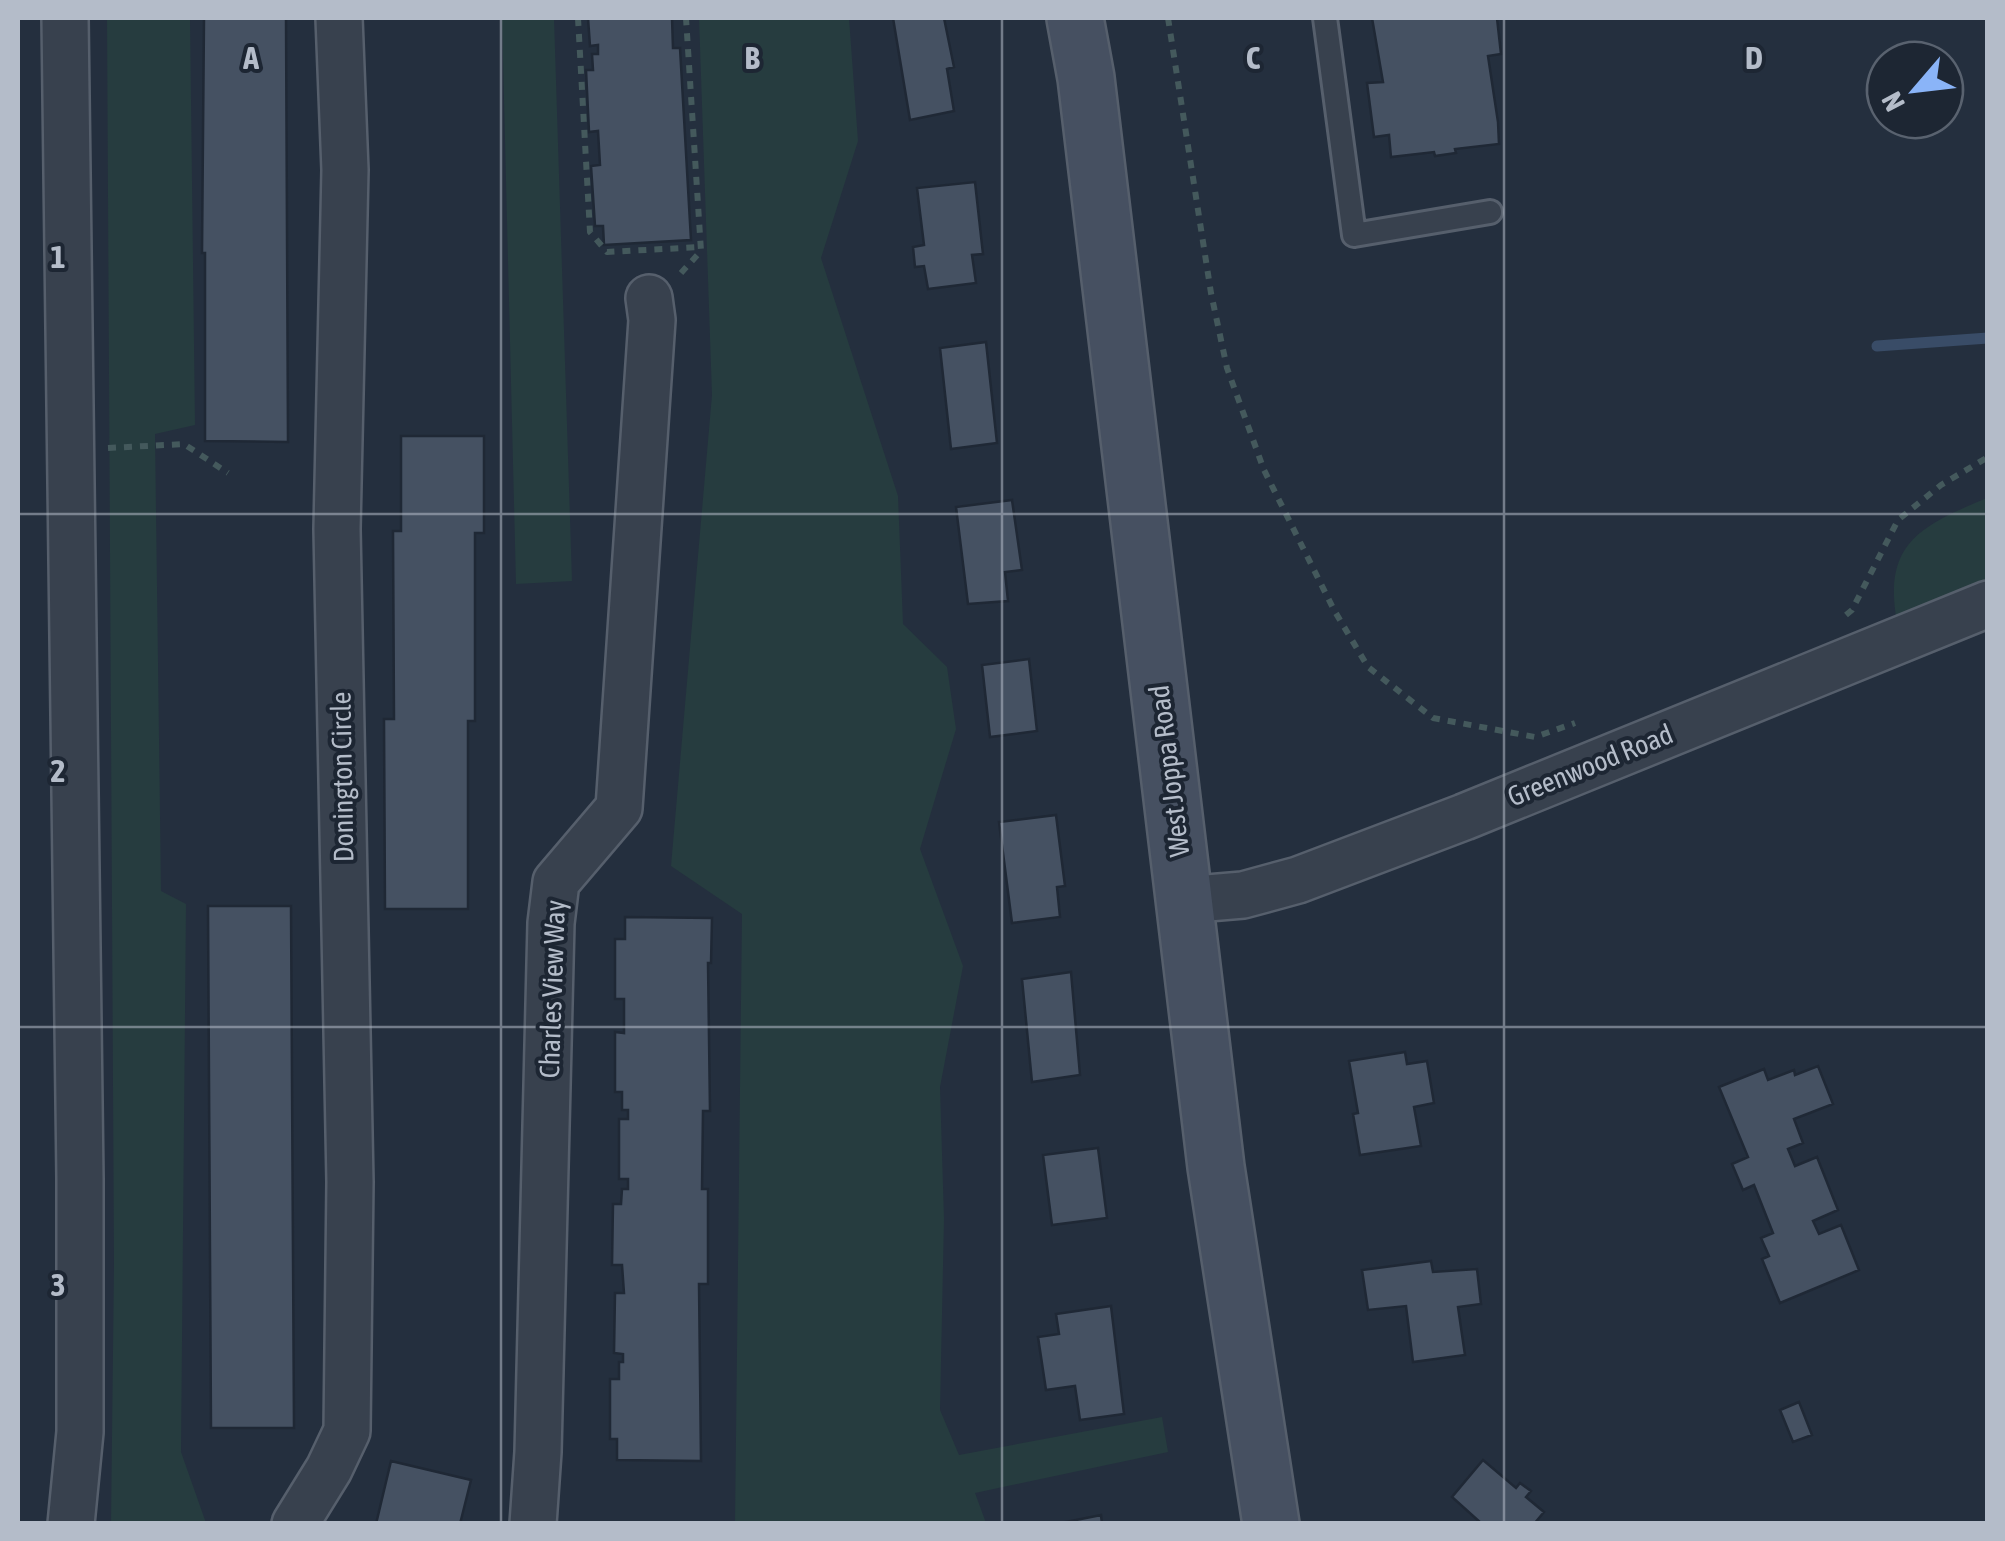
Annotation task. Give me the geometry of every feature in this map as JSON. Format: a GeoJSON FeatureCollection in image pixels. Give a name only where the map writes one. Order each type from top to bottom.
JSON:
{"type":"FeatureCollection","features":[{"type":"Feature","properties":{"kind":"street"},"geometry":{"type":"LineString","coordinates":[[64,18],[80,1180],[80,1432],[72,1524]]}},
{"type":"Feature","properties":{"kind":"street","name":"Donington Circle"},"geometry":{"type":"LineString","coordinates":[[295,1524],[330,1469],[346,1431],[350,1182],[337,529],[345,170],[339,18]]}},
{"type":"Feature","properties":{"kind":"street","name":"West Joppa Road"},"geometry":{"type":"LineString","coordinates":[[1076,18],[1216,1167],[1271,1524]]}},
{"type":"Feature","properties":{"kind":"street","name":"Charles View Way"},"geometry":{"type":"LineString","coordinates":[[533,1524],[551,923],[556,882],[619,808],[652,320],[649,298]]}},
{"type":"Feature","properties":{"kind":"street","name":"Greenwood Road"},"geometry":{"type":"LineString","coordinates":[[1184,900],[1243,894],[1316,873],[1464,817],[1988,604]]}},
{"type":"Feature","properties":{"kind":"lane"},"geometry":{"type":"LineString","coordinates":[[1325,18],[1354,236],[1490,212]]}},
{"type":"Feature","properties":{"kind":"path"},"geometry":{"type":"LineString","coordinates":[[578,18],[590,232],[608,252],[702,247]]}},
{"type":"Feature","properties":{"kind":"path"},"geometry":{"type":"LineString","coordinates":[[649,298],[658,299],[702,251],[686,18]]}},
{"type":"Feature","properties":{"kind":"path"},"geometry":{"type":"LineString","coordinates":[[1168,18],[1211,292],[1228,368],[1264,470],[1334,610],[1368,667],[1433,718],[1535,737],[1589,718]]}},
{"type":"Feature","properties":{"kind":"path"},"geometry":{"type":"LineString","coordinates":[[70,450],[184,444],[228,473]]}},
{"type":"Feature","properties":{"kind":"path"},"geometry":{"type":"LineString","coordinates":[[1838,621],[1852,610],[1898,520],[1941,485],[1988,458]]}},
{"type":"Feature","properties":{"kind":"green space"},"geometry":{"type":"Polygon","coordinates":[[[107,18],[190,18],[195,425],[155,434],[161,891],[186,904],[181,1452],[206,1523],[111,1523],[114,1264],[107,18]]]}},
{"type":"Feature","properties":{"kind":"green space"},"geometry":{"type":"Polygon","coordinates":[[[502,18],[554,18],[572,581],[516,584],[502,18]]]}},
{"type":"Feature","properties":{"kind":"green space"},"geometry":{"type":"Polygon","coordinates":[[[699,18],[849,18],[858,141],[821,258],[898,496],[903,624],[947,667],[956,729],[920,849],[963,966],[940,1087],[944,1219],[940,1410],[959,1455],[1162,1417],[1168,1452],[975,1493],[986,1523],[735,1523],[742,914],[671,866],[712,395],[699,18]]]}},
{"type":"Feature","properties":{"kind":"green space"},"geometry":{"type":"Polygon","coordinates":[[[1987,498],[1987,584],[1897,622],[1896,573],[1912,540],[1926,528],[1987,498]]]}},
{"type":"Feature","properties":{"kind":"building"},"geometry":{"type":"Polygon","coordinates":[[[204,18],[286,18],[288,442],[205,441],[204,18]]]}},
{"type":"Feature","properties":{"kind":"building"},"geometry":{"type":"Polygon","coordinates":[[[588,18],[672,18],[673,48],[680,48],[691,240],[604,245],[603,226],[595,226],[591,166],[600,165],[598,131],[589,132],[586,70],[593,70],[592,54],[598,54],[598,45],[590,46],[588,18]]]}},
{"type":"Feature","properties":{"kind":"building"},"geometry":{"type":"Polygon","coordinates":[[[893,18],[944,18],[954,67],[947,69],[954,111],[910,120],[893,18]]]}},
{"type":"Feature","properties":{"kind":"building"},"geometry":{"type":"Polygon","coordinates":[[[1372,18],[1497,18],[1501,54],[1488,56],[1499,144],[1455,149],[1456,153],[1435,156],[1434,152],[1391,157],[1389,135],[1374,137],[1367,83],[1383,82],[1372,18]]]}},
{"type":"Feature","properties":{"kind":"building"},"geometry":{"type":"Polygon","coordinates":[[[975,182],[983,254],[972,255],[976,283],[928,289],[924,266],[915,267],[913,247],[924,245],[917,188],[975,182]]]}},
{"type":"Feature","properties":{"kind":"building"},"geometry":{"type":"Polygon","coordinates":[[[986,342],[997,443],[951,449],[940,348],[986,342]]]}},
{"type":"Feature","properties":{"kind":"building"},"geometry":{"type":"Polygon","coordinates":[[[401,436],[484,436],[484,533],[475,533],[475,721],[468,721],[468,909],[385,909],[384,719],[394,719],[393,531],[401,531],[401,436]]]}},
{"type":"Feature","properties":{"kind":"building"},"geometry":{"type":"Polygon","coordinates":[[[1012,500],[1022,570],[1005,572],[1008,601],[968,604],[956,507],[1012,500]]]}},
{"type":"Feature","properties":{"kind":"building"},"geometry":{"type":"Polygon","coordinates":[[[1029,659],[1037,731],[990,737],[982,665],[1029,659]]]}},
{"type":"Feature","properties":{"kind":"building"},"geometry":{"type":"Polygon","coordinates":[[[1056,815],[1065,886],[1057,887],[1060,917],[1012,923],[999,822],[1056,815]]]}},
{"type":"Feature","properties":{"kind":"building"},"geometry":{"type":"Polygon","coordinates":[[[208,906],[291,906],[294,1428],[211,1428],[208,906]]]}},
{"type":"Feature","properties":{"kind":"building"},"geometry":{"type":"Polygon","coordinates":[[[625,917],[712,918],[708,963],[710,1111],[703,1111],[702,1189],[708,1189],[708,1284],[699,1284],[701,1461],[617,1460],[617,1439],[610,1439],[610,1379],[619,1379],[619,1362],[623,1362],[623,1354],[614,1353],[615,1293],[624,1293],[622,1265],[612,1265],[613,1204],[621,1204],[622,1189],[628,1189],[628,1179],[619,1179],[619,1119],[628,1119],[628,1110],[622,1110],[622,1092],[615,1092],[615,1032],[624,1033],[624,999],[615,999],[615,939],[625,939],[625,917]]]}},
{"type":"Feature","properties":{"kind":"building"},"geometry":{"type":"Polygon","coordinates":[[[1071,972],[1080,1075],[1032,1082],[1022,979],[1071,972]]]}},
{"type":"Feature","properties":{"kind":"building"},"geometry":{"type":"Polygon","coordinates":[[[1405,1052],[1407,1064],[1427,1061],[1434,1103],[1414,1107],[1421,1146],[1360,1155],[1349,1061],[1405,1052]]]}},
{"type":"Feature","properties":{"kind":"building"},"geometry":{"type":"Polygon","coordinates":[[[1818,1066],[1833,1104],[1794,1119],[1803,1143],[1788,1149],[1795,1166],[1817,1157],[1838,1210],[1813,1221],[1819,1234],[1841,1225],[1859,1270],[1780,1303],[1762,1259],[1769,1256],[1761,1238],[1773,1233],[1754,1185],[1743,1190],[1732,1164],[1748,1157],[1719,1087],[1764,1069],[1768,1080],[1818,1066]]]}},
{"type":"Feature","properties":{"kind":"building"},"geometry":{"type":"Polygon","coordinates":[[[1098,1148],[1107,1218],[1052,1225],[1043,1155],[1098,1148]]]}},
{"type":"Feature","properties":{"kind":"building"},"geometry":{"type":"Polygon","coordinates":[[[1431,1261],[1433,1272],[1477,1269],[1481,1304],[1458,1307],[1465,1355],[1413,1362],[1406,1306],[1368,1310],[1362,1270],[1431,1261]]]}},
{"type":"Feature","properties":{"kind":"building"},"geometry":{"type":"Polygon","coordinates":[[[1111,1306],[1124,1414],[1080,1420],[1075,1386],[1046,1390],[1038,1337],[1059,1334],[1056,1314],[1111,1306]]]}},
{"type":"Feature","properties":{"kind":"building"},"geometry":{"type":"Polygon","coordinates":[[[1799,1402],[1812,1435],[1793,1442],[1780,1410],[1799,1402]]]}},
{"type":"Feature","properties":{"kind":"building"},"geometry":{"type":"Polygon","coordinates":[[[1483,1460],[1516,1488],[1520,1483],[1531,1491],[1526,1497],[1544,1512],[1534,1524],[1482,1524],[1452,1497],[1483,1460]]]}},
{"type":"Feature","properties":{"kind":"building"},"geometry":{"type":"Polygon","coordinates":[[[391,1461],[471,1480],[460,1524],[376,1524],[391,1461]]]}},
{"type":"Feature","properties":{"kind":"building"},"geometry":{"type":"Polygon","coordinates":[[[1101,1515],[1102,1524],[1056,1524],[1101,1515]]]}},
{"type":"Feature","properties":{"kind":"waterway"},"geometry":{"type":"LineString","coordinates":[[1877,346],[1988,338]]}}]}
